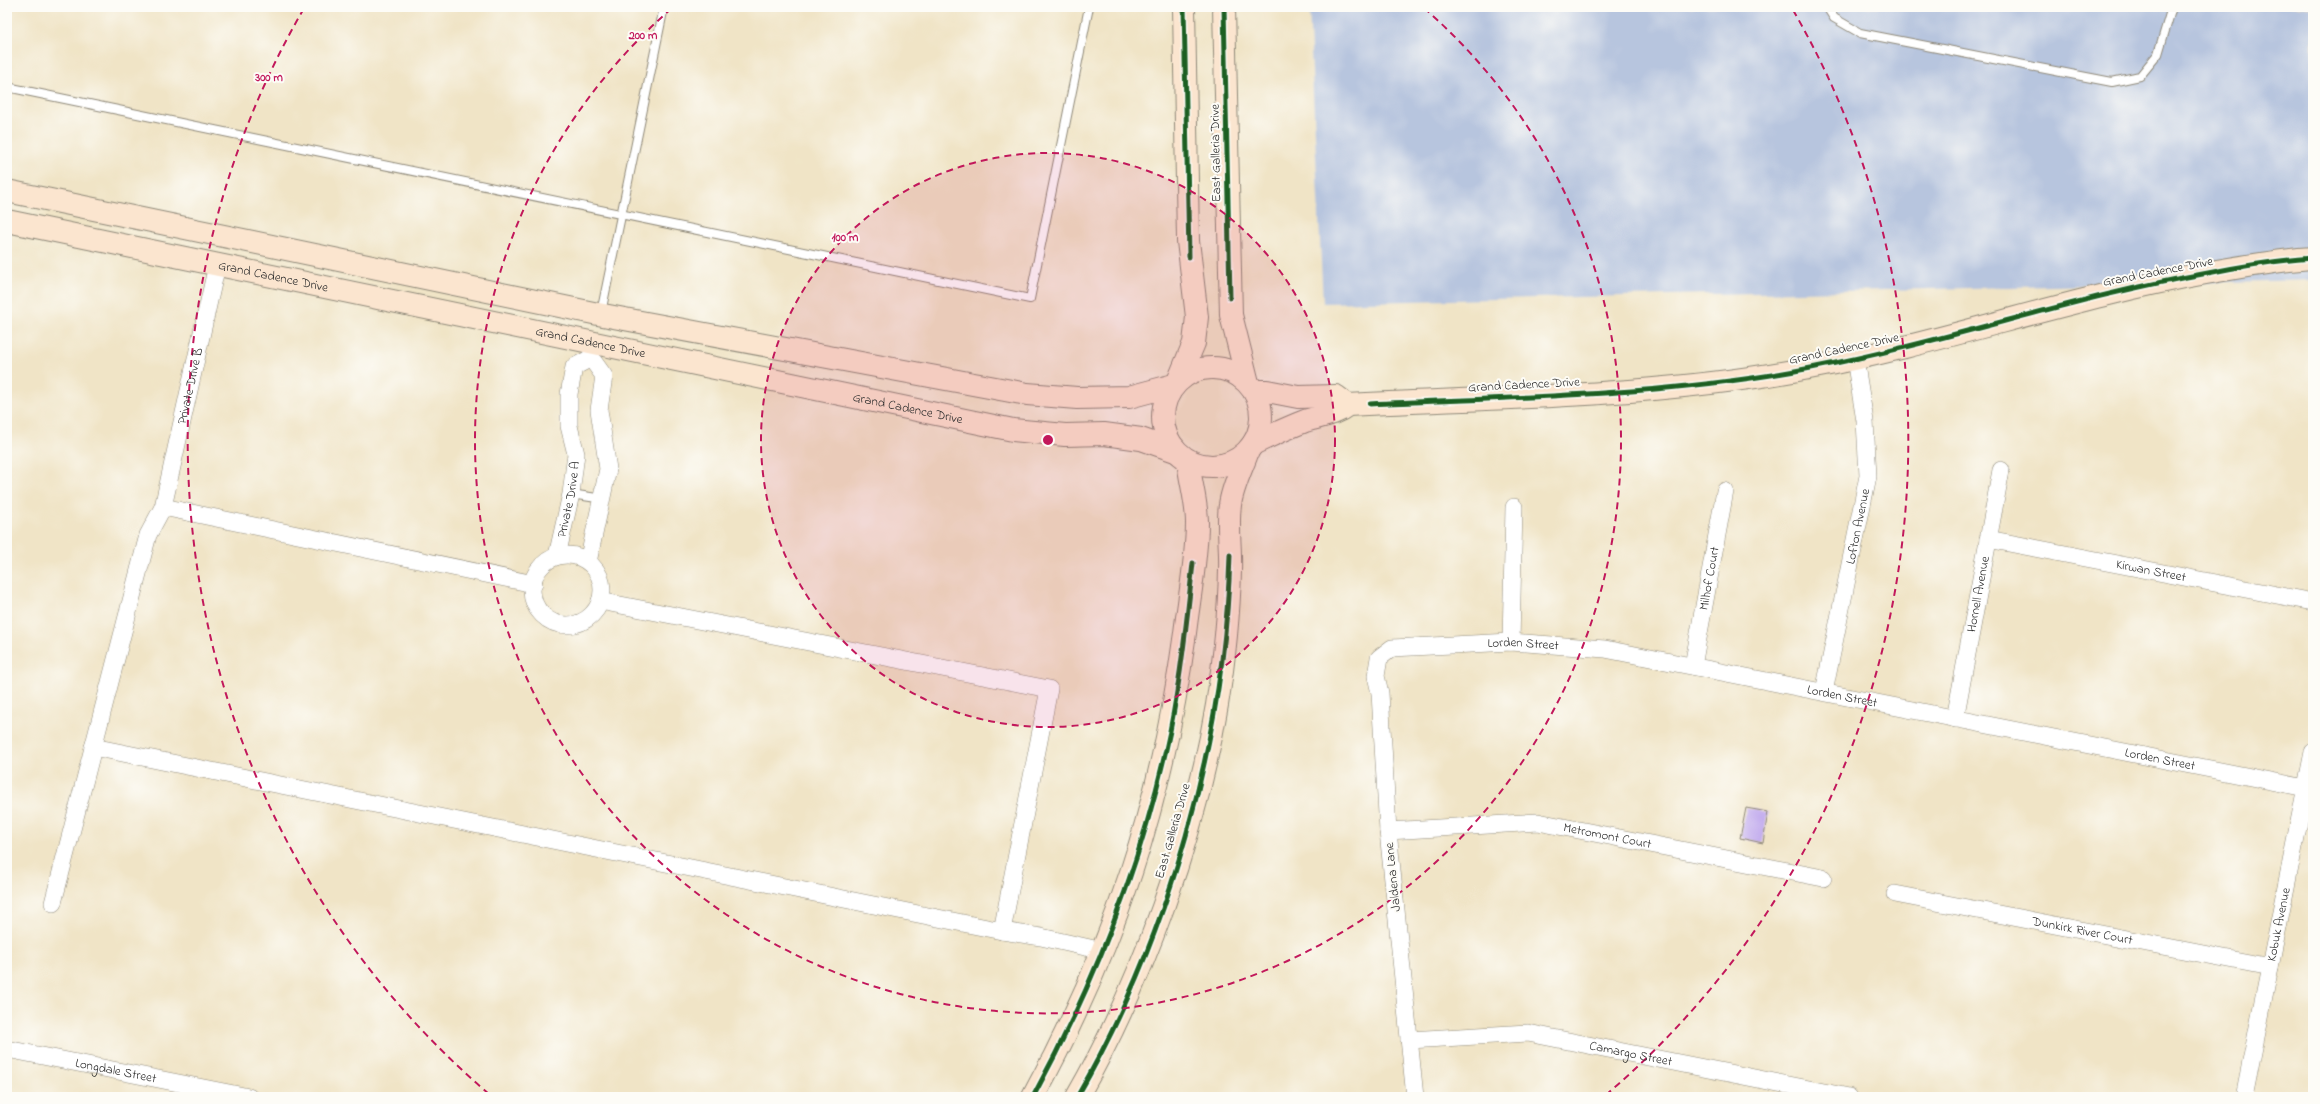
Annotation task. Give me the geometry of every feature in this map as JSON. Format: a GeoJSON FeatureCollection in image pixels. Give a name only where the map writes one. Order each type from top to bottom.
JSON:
{"type":"FeatureCollection","features":[{"type":"Feature","properties":{"kind":"main road"},"geometry":{"type":"LineString","coordinates":[[7,192],[601,314],[1028,394],[1077,398],[1129,397],[1177,382],[1192,371],[1215,368],[1236,374],[1251,387],[1260,404],[1261,418],[1259,432],[1250,448],[1235,461],[1219,466],[1203,466],[1181,455],[1167,439],[1163,425],[1162,411],[1166,397],[1177,382],[1194,344],[1197,317],[1188,241],[1184,7]]}},
{"type":"Feature","properties":{"kind":"main road","name":"East Galleria Drive"},"geometry":{"type":"LineString","coordinates":[[1224,7],[1230,315],[1251,387]]}},
{"type":"Feature","properties":{"kind":"main road","name":"Grand Cadence Drive"},"geometry":{"type":"LineString","coordinates":[[7,222],[217,265],[593,350],[1013,430],[1065,435],[1104,434],[1141,439],[1181,455]]}},
{"type":"Feature","properties":{"kind":"main road","name":"Grand Cadence Drive"},"geometry":{"type":"LineString","coordinates":[[1250,448],[1282,429],[1315,418],[1337,413],[1348,405],[1650,389],[1756,377],[1854,358],[1964,332],[2138,286],[2246,266],[2313,258]]}},
{"type":"Feature","properties":{"kind":"main road"},"geometry":{"type":"LineString","coordinates":[[593,350],[601,314]]}},
{"type":"Feature","properties":{"kind":"main road"},"geometry":{"type":"LineString","coordinates":[[1251,387],[1298,397],[1336,396],[1348,405]]}},
{"type":"Feature","properties":{"kind":"main road","name":"East Galleria Drive"},"geometry":{"type":"LineString","coordinates":[[1077,1097],[1112,1030],[1142,960],[1173,876],[1195,798],[1217,705],[1229,605],[1230,505],[1250,448]]}},
{"type":"Feature","properties":{"kind":"main road","name":"East Galleria Drive"},"geometry":{"type":"LineString","coordinates":[[1033,1097],[1073,1020],[1103,951],[1146,831],[1170,731],[1186,622],[1197,525],[1196,510],[1181,455]]}},
{"type":"Feature","properties":{"kind":"street","name":"Private Drive B"},"geometry":{"type":"LineString","coordinates":[[53,903],[148,535],[163,507],[217,265]]}},
{"type":"Feature","properties":{"kind":"street","name":"Private Drive A"},"geometry":{"type":"LineString","coordinates":[[557,556],[571,494],[576,454],[569,426],[569,394],[574,367],[593,350]]}},
{"type":"Feature","properties":{"kind":"street"},"geometry":{"type":"LineString","coordinates":[[588,562],[603,500],[608,469],[599,410],[604,376],[593,350]]}},
{"type":"Feature","properties":{"kind":"street","name":"Lofton Avenue"},"geometry":{"type":"LineString","coordinates":[[1824,692],[1868,476],[1865,421],[1854,358]]}},
{"type":"Feature","properties":{"kind":"street","name":"Hornell Avenue"},"geometry":{"type":"LineString","coordinates":[[1955,719],[2001,470]]}},
{"type":"Feature","properties":{"kind":"street","name":"Milhof Court"},"geometry":{"type":"LineString","coordinates":[[1693,666],[1725,491]]}},
{"type":"Feature","properties":{"kind":"street"},"geometry":{"type":"LineString","coordinates":[[163,507],[534,584]]}},
{"type":"Feature","properties":{"kind":"street"},"geometry":{"type":"LineString","coordinates":[[1511,642],[1514,507]]}},
{"type":"Feature","properties":{"kind":"street","name":"Kirwan Street"},"geometry":{"type":"LineString","coordinates":[[1988,539],[2313,602]]}},
{"type":"Feature","properties":{"kind":"street"},"geometry":{"type":"LineString","coordinates":[[568,555],[579,557],[588,562],[600,579],[600,601],[595,611],[586,619],[574,624],[562,624],[551,621],[542,613],[535,603],[534,584],[540,568],[557,556],[568,555]]}},
{"type":"Feature","properties":{"kind":"street"},"geometry":{"type":"LineString","coordinates":[[600,601],[1049,689],[1002,931]]}},
{"type":"Feature","properties":{"kind":"street","name":"Lorden Street"},"geometry":{"type":"LineString","coordinates":[[1379,658],[1392,648],[1511,642],[1605,649],[2306,788]]}},
{"type":"Feature","properties":{"kind":"street","name":"Jaldena Lane"},"geometry":{"type":"LineString","coordinates":[[1379,658],[1376,676],[1380,693],[1388,831],[1415,1097]]}},
{"type":"Feature","properties":{"kind":"street"},"geometry":{"type":"LineString","coordinates":[[93,747],[1002,931],[1041,937],[1103,951]]}},
{"type":"Feature","properties":{"kind":"street","name":"Kobuk Avenue"},"geometry":{"type":"LineString","coordinates":[[2244,1097],[2313,752]]}},
{"type":"Feature","properties":{"kind":"street","name":"Metromont Court"},"geometry":{"type":"LineString","coordinates":[[1388,831],[1538,822],[1823,878]]}},
{"type":"Feature","properties":{"kind":"street","name":"Dunkirk River Court"},"geometry":{"type":"LineString","coordinates":[[1895,894],[2270,966]]}},
{"type":"Feature","properties":{"kind":"street","name":"Camargo Street"},"geometry":{"type":"LineString","coordinates":[[1409,1040],[1528,1033],[1849,1097]]}},
{"type":"Feature","properties":{"kind":"street","name":"Longdale Street"},"geometry":{"type":"LineString","coordinates":[[7,1049],[209,1093],[249,1097]]}},
{"type":"Feature","properties":{"kind":"lane"},"geometry":{"type":"LineString","coordinates":[[601,314],[664,7]]}},
{"type":"Feature","properties":{"kind":"lane"},"geometry":{"type":"LineString","coordinates":[[7,87],[1030,299],[1089,7]]}},
{"type":"Feature","properties":{"kind":"lane"},"geometry":{"type":"LineString","coordinates":[[1827,7],[1834,18],[1860,33],[2112,82],[2140,76],[2158,54],[2172,7]]}},
{"type":"Feature","properties":{"kind":"lane"},"geometry":{"type":"LineString","coordinates":[[571,494],[603,500]]}},
{"type":"Feature","properties":{"kind":"shaded area"},"geometry":{"type":"Polygon","coordinates":[[[1309,7],[2313,7],[2313,280],[1323,303],[1309,7]]]}},
{"type":"Feature","properties":{"kind":"building"},"geometry":{"type":"Polygon","coordinates":[[[1746,808],[1768,812],[1763,843],[1740,838],[1746,808]]]}},
{"type":"Feature","properties":{"kind":"cycle path"},"geometry":{"type":"LineString","coordinates":[[1184,7],[1189,257]]}},
{"type":"Feature","properties":{"kind":"cycle path"},"geometry":{"type":"LineString","coordinates":[[1224,7],[1230,298]]}},
{"type":"Feature","properties":{"kind":"cycle path"},"geometry":{"type":"LineString","coordinates":[[1370,404],[1591,394],[1647,390],[1756,377],[1811,368],[1911,346],[2108,294],[2158,283],[2221,270],[2287,260],[2313,258]]}},
{"type":"Feature","properties":{"kind":"cycle path"},"geometry":{"type":"LineString","coordinates":[[1077,1097],[1110,1036],[1139,971],[1165,904],[1186,835],[1204,765],[1217,695],[1226,625],[1230,555]]}},
{"type":"Feature","properties":{"kind":"cycle path"},"geometry":{"type":"LineString","coordinates":[[1033,1097],[1056,1053],[1097,964],[1115,919],[1146,826],[1159,779],[1174,710],[1193,563]]}}]}
